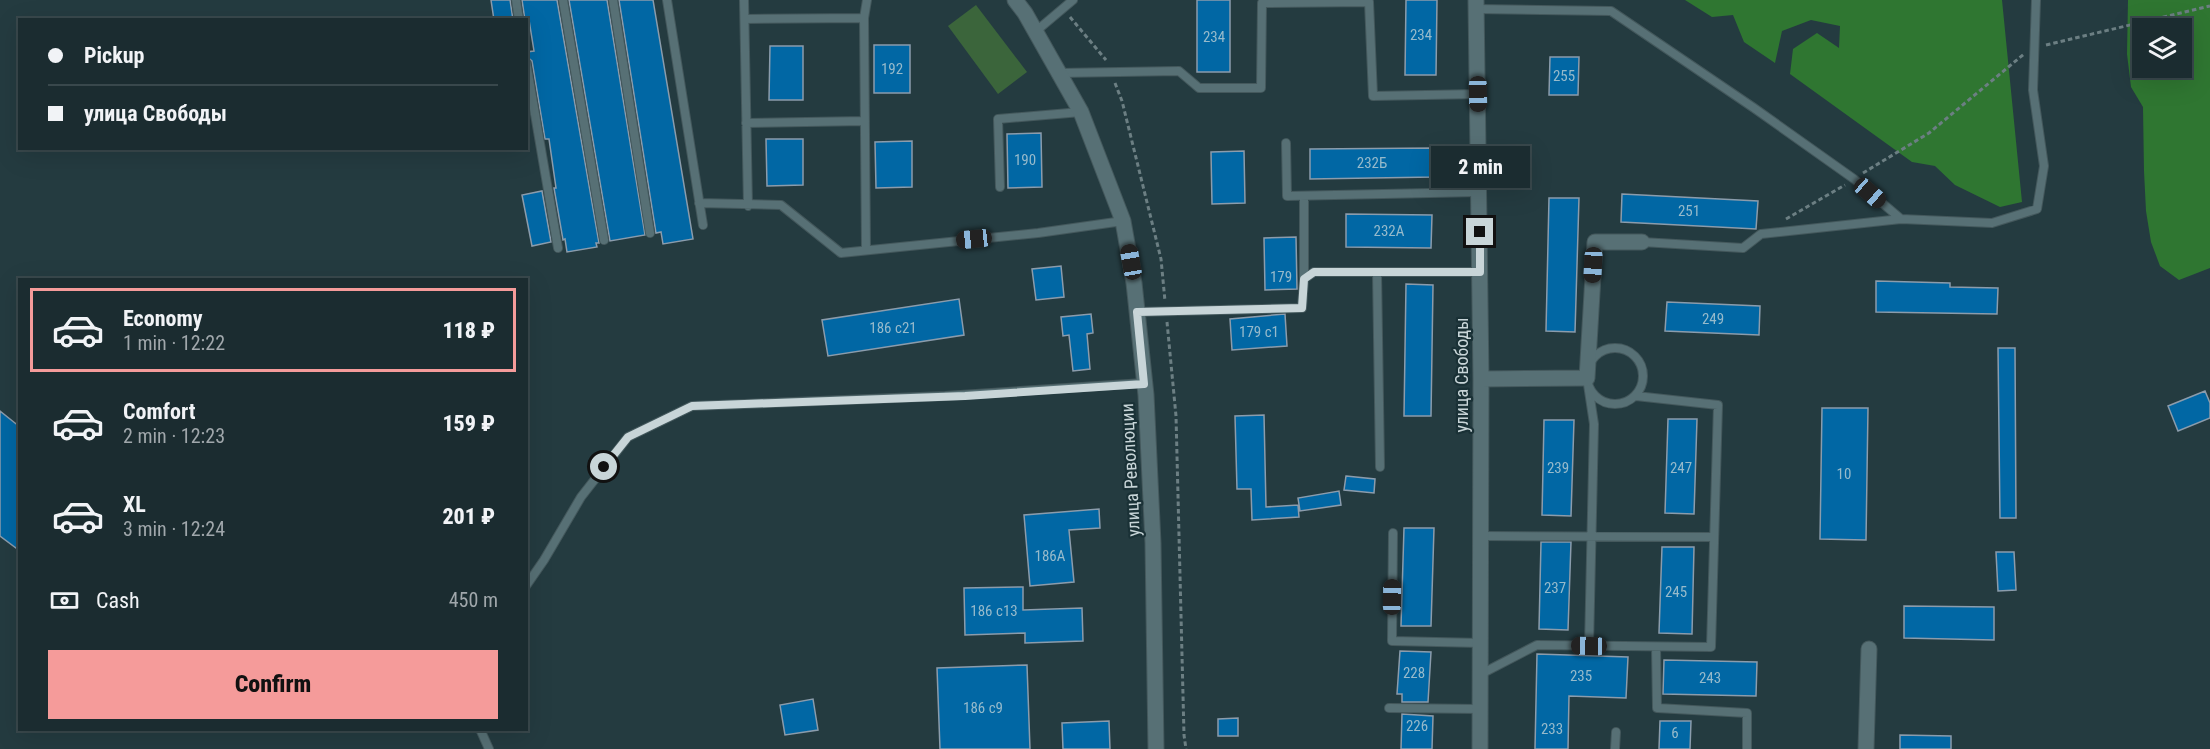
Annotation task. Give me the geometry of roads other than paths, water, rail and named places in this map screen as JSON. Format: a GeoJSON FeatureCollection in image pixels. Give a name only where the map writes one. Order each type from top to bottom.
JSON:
{"type":"FeatureCollection","features":[{"type":"Feature","properties":{"kind":"street","name":"улица Революции"},"geometry":{"type":"LineString","coordinates":[[1015,0],[1081,112],[1123,220],[1137,312],[1144,384],[1153,543],[1156,749]]}},
{"type":"Feature","properties":{"kind":"street","name":"улица Свободы"},"geometry":{"type":"LineString","coordinates":[[1476,5],[1481,379],[1480,749]]}},
{"type":"Feature","properties":{"kind":"street"},"geometry":{"type":"LineString","coordinates":[[1481,379],[1587,378],[1595,242],[1642,242]]}},
{"type":"Feature","properties":{"kind":"street"},"geometry":{"type":"LineString","coordinates":[[1866,749],[1869,648]]}},
{"type":"Feature","properties":{"kind":"lane"},"geometry":{"type":"LineString","coordinates":[[516,0],[519,18]]}},
{"type":"Feature","properties":{"kind":"lane"},"geometry":{"type":"LineString","coordinates":[[563,0],[604,240]]}},
{"type":"Feature","properties":{"kind":"lane"},"geometry":{"type":"LineString","coordinates":[[613,0],[650,232]]}},
{"type":"Feature","properties":{"kind":"lane"},"geometry":{"type":"LineString","coordinates":[[667,0],[703,225]]}},
{"type":"Feature","properties":{"kind":"lane"},"geometry":{"type":"LineString","coordinates":[[744,0],[748,206]]}},
{"type":"Feature","properties":{"kind":"lane"},"geometry":{"type":"LineString","coordinates":[[866,250],[864,18],[867,0]]}},
{"type":"Feature","properties":{"kind":"lane"},"geometry":{"type":"LineString","coordinates":[[1035,32],[1073,0]]}},
{"type":"Feature","properties":{"kind":"lane"},"geometry":{"type":"LineString","coordinates":[[1642,242],[1743,248],[1761,234],[1901,219],[1992,223],[2037,208],[2044,166],[2033,90],[2036,0]]}},
{"type":"Feature","properties":{"kind":"lane"},"geometry":{"type":"LineString","coordinates":[[1059,73],[1179,71],[1199,88],[1261,88],[1262,3],[1370,2],[1373,96],[1478,94]]}},
{"type":"Feature","properties":{"kind":"lane"},"geometry":{"type":"LineString","coordinates":[[1476,5],[1611,11],[1854,179],[1901,219]]}},
{"type":"Feature","properties":{"kind":"lane"},"geometry":{"type":"LineString","coordinates":[[745,19],[864,18]]}},
{"type":"Feature","properties":{"kind":"lane"},"geometry":{"type":"LineString","coordinates":[[528,74],[558,248]]}},
{"type":"Feature","properties":{"kind":"lane"},"geometry":{"type":"LineString","coordinates":[[1000,187],[998,119],[1081,112]]}},
{"type":"Feature","properties":{"kind":"lane"},"geometry":{"type":"LineString","coordinates":[[746,123],[865,121]]}},
{"type":"Feature","properties":{"kind":"lane"},"geometry":{"type":"LineString","coordinates":[[1286,143],[1287,196],[1479,192]]}},
{"type":"Feature","properties":{"kind":"lane"},"geometry":{"type":"LineString","coordinates":[[1137,312],[1302,308],[1304,196]]}},
{"type":"Feature","properties":{"kind":"lane"},"geometry":{"type":"LineString","coordinates":[[699,203],[781,206],[841,253],[1038,233],[1123,220]]}},
{"type":"Feature","properties":{"kind":"lane"},"geometry":{"type":"LineString","coordinates":[[1304,279],[1314,272],[1480,272]]}},
{"type":"Feature","properties":{"kind":"lane"},"geometry":{"type":"LineString","coordinates":[[1377,272],[1380,467]]}},
{"type":"Feature","properties":{"kind":"lane"},"geometry":{"type":"LineString","coordinates":[[1587,378],[1594,395],[1610,404],[1628,402],[1636,396],[1644,380],[1640,361],[1634,354],[1616,347],[1598,353],[1588,369],[1587,378],[1594,424],[1589,646]]}},
{"type":"Feature","properties":{"kind":"lane"},"geometry":{"type":"LineString","coordinates":[[528,583],[580,497],[628,437],[692,406],[956,396],[1144,384]]}},
{"type":"Feature","properties":{"kind":"lane"},"geometry":{"type":"LineString","coordinates":[[1480,674],[1537,645],[1711,647],[1718,405],[1636,396]]}},
{"type":"Feature","properties":{"kind":"lane"},"geometry":{"type":"LineString","coordinates":[[1394,533],[1392,640],[1481,643]]}},
{"type":"Feature","properties":{"kind":"lane"},"geometry":{"type":"LineString","coordinates":[[1481,536],[1714,537]]}},
{"type":"Feature","properties":{"kind":"lane"},"geometry":{"type":"LineString","coordinates":[[1656,646],[1657,708],[1747,713],[1747,749]]}},
{"type":"Feature","properties":{"kind":"lane"},"geometry":{"type":"LineString","coordinates":[[1389,708],[1480,709]]}},
{"type":"Feature","properties":{"kind":"lane"},"geometry":{"type":"LineString","coordinates":[[481,731],[489,749]]}},
{"type":"Feature","properties":{"kind":"lane"},"geometry":{"type":"LineString","coordinates":[[1615,749],[1616,732]]}}]}
